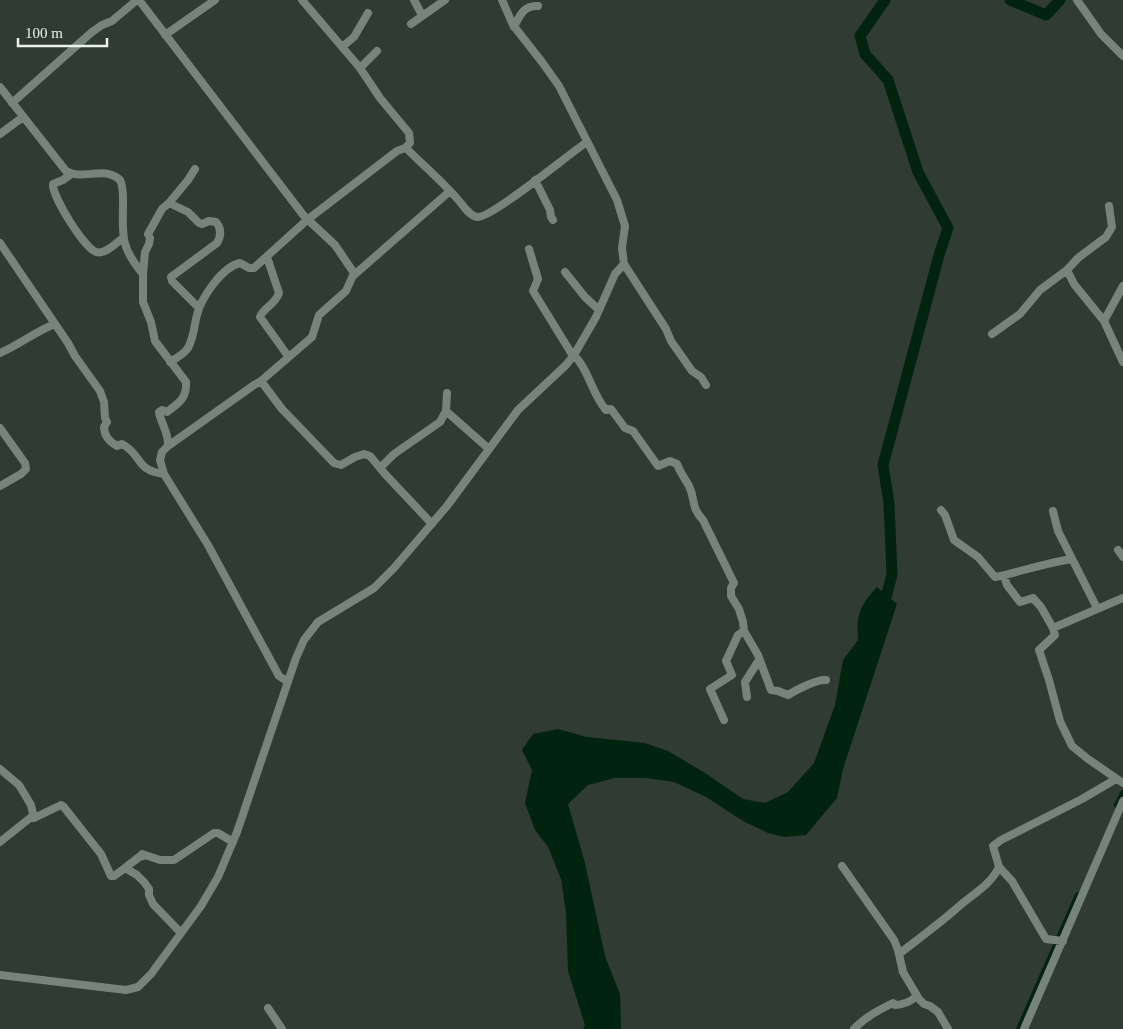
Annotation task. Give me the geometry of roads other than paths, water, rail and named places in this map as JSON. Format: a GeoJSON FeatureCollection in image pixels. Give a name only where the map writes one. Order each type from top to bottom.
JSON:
{"type":"FeatureCollection","features":[{"type":"Feature","properties":{"kind":"street"},"geometry":{"type":"LineString","coordinates":[[12,103],[92,32],[112,21],[138,0],[307,220],[335,245],[352,268],[353,276]]}},
{"type":"Feature","properties":{"kind":"street"},"geometry":{"type":"LineString","coordinates":[[165,36],[215,0]]}},
{"type":"Feature","properties":{"kind":"street"},"geometry":{"type":"LineString","coordinates":[[170,362],[189,346],[193,337],[199,308],[209,289],[232,265],[240,263],[251,269],[267,257],[307,220],[410,143],[409,133],[380,98],[360,68],[302,0]]}},
{"type":"Feature","properties":{"kind":"street"},"geometry":{"type":"LineString","coordinates":[[414,0],[422,15]]}},
{"type":"Feature","properties":{"kind":"street"},"geometry":{"type":"LineString","coordinates":[[411,24],[445,0]]}},
{"type":"Feature","properties":{"kind":"street"},"geometry":{"type":"LineString","coordinates":[[502,0],[514,27],[554,77],[585,144],[622,212],[625,226],[622,248],[624,264],[666,329],[671,341],[692,371],[706,385]]}},
{"type":"Feature","properties":{"kind":"street"},"geometry":{"type":"LineString","coordinates":[[1078,2],[1101,34],[1123,56]]}},
{"type":"Feature","properties":{"kind":"street"},"geometry":{"type":"LineString","coordinates":[[514,27],[525,8],[532,5],[538,6]]}},
{"type":"Feature","properties":{"kind":"street"},"geometry":{"type":"LineString","coordinates":[[342,47],[354,37],[368,13]]}},
{"type":"Feature","properties":{"kind":"street"},"geometry":{"type":"LineString","coordinates":[[360,68],[377,51]]}},
{"type":"Feature","properties":{"kind":"street"},"geometry":{"type":"LineString","coordinates":[[0,88],[70,174]]}},
{"type":"Feature","properties":{"kind":"street"},"geometry":{"type":"LineString","coordinates":[[0,134],[23,117]]}},
{"type":"Feature","properties":{"kind":"street"},"geometry":{"type":"LineString","coordinates":[[405,148],[469,213],[480,217],[490,213],[585,144]]}},
{"type":"Feature","properties":{"kind":"street"},"geometry":{"type":"LineString","coordinates":[[168,446],[168,437],[159,412],[162,410],[168,412],[181,401],[186,385],[185,380],[155,340],[142,298],[145,252],[150,238],[148,234],[162,209],[188,180],[195,169]]}},
{"type":"Feature","properties":{"kind":"street"},"geometry":{"type":"LineString","coordinates":[[123,238],[106,250],[99,253],[96,252],[75,229],[60,204],[52,187],[53,184],[63,180],[70,174],[108,173],[120,180],[123,191],[123,238],[134,262],[143,274]]}},
{"type":"Feature","properties":{"kind":"street"},"geometry":{"type":"LineString","coordinates":[[535,180],[553,220]]}},
{"type":"Feature","properties":{"kind":"street"},"geometry":{"type":"LineString","coordinates":[[285,680],[208,545],[164,474],[160,460],[162,452],[254,384],[261,381],[312,337],[319,315],[346,291],[353,276],[450,192]]}},
{"type":"Feature","properties":{"kind":"street"},"geometry":{"type":"LineString","coordinates":[[169,203],[188,212],[199,223],[216,222],[221,230],[217,242],[171,277],[172,281],[199,308]]}},
{"type":"Feature","properties":{"kind":"street"},"geometry":{"type":"LineString","coordinates":[[992,334],[1020,314],[1040,290],[1068,270],[1078,258],[1108,235],[1112,222],[1109,206]]}},
{"type":"Feature","properties":{"kind":"street"},"geometry":{"type":"LineString","coordinates":[[0,243],[102,396],[107,422],[104,427],[105,436],[117,446],[122,444],[130,448],[148,471],[164,474]]}},
{"type":"Feature","properties":{"kind":"street"},"geometry":{"type":"LineString","coordinates":[[528,249],[538,279],[533,290],[572,354],[580,360],[592,382],[600,404],[606,410],[611,409],[625,428],[633,431],[658,466],[670,461],[677,464],[682,477],[690,487],[695,512],[703,520],[734,583],[731,588],[731,596],[740,609],[744,631],[759,660],[771,690],[788,695],[826,680]]}},
{"type":"Feature","properties":{"kind":"street"},"geometry":{"type":"LineString","coordinates":[[267,257],[279,294],[273,304],[262,313],[260,318],[288,356]]}},
{"type":"Feature","properties":{"kind":"street"},"geometry":{"type":"LineString","coordinates":[[0,975],[130,990],[138,987],[151,974],[178,931],[201,906],[215,883],[285,680],[301,645],[314,626],[378,584],[430,522],[521,406],[558,373],[572,354],[615,274],[624,264]]}},
{"type":"Feature","properties":{"kind":"street"},"geometry":{"type":"LineString","coordinates":[[1068,270],[1074,284],[1104,321],[1123,362]]}},
{"type":"Feature","properties":{"kind":"street"},"geometry":{"type":"LineString","coordinates":[[565,272],[597,308]]}},
{"type":"Feature","properties":{"kind":"street"},"geometry":{"type":"LineString","coordinates":[[1104,321],[1123,286]]}},
{"type":"Feature","properties":{"kind":"street"},"geometry":{"type":"LineString","coordinates":[[0,354],[39,331],[55,324]]}},
{"type":"Feature","properties":{"kind":"street"},"geometry":{"type":"LineString","coordinates":[[261,381],[282,409],[334,463],[340,465],[355,456],[364,454],[370,456],[430,522]]}},
{"type":"Feature","properties":{"kind":"street"},"geometry":{"type":"LineString","coordinates":[[380,468],[400,450],[437,426],[446,411],[447,392]]}},
{"type":"Feature","properties":{"kind":"street"},"geometry":{"type":"LineString","coordinates":[[446,411],[487,448]]}},
{"type":"Feature","properties":{"kind":"street"},"geometry":{"type":"LineString","coordinates":[[0,428],[25,463],[26,469],[0,486]]}},
{"type":"Feature","properties":{"kind":"street"},"geometry":{"type":"LineString","coordinates":[[941,510],[945,515],[954,540],[978,557],[992,575],[1004,576],[1032,567],[1072,559]]}},
{"type":"Feature","properties":{"kind":"street"},"geometry":{"type":"LineString","coordinates":[[1053,511],[1058,531],[1096,608]]}},
{"type":"Feature","properties":{"kind":"street"},"geometry":{"type":"LineString","coordinates":[[1004,576],[1007,585],[1020,602],[1033,598],[1039,604],[1053,628],[1054,635],[1041,646],[1039,651],[1060,721],[1074,748],[1120,781]]}},
{"type":"Feature","properties":{"kind":"street"},"geometry":{"type":"LineString","coordinates":[[1053,628],[1123,598]]}},
{"type":"Feature","properties":{"kind":"street"},"geometry":{"type":"LineString","coordinates":[[724,720],[710,689],[732,675],[726,661],[738,635],[744,631]]}},
{"type":"Feature","properties":{"kind":"street"},"geometry":{"type":"LineString","coordinates":[[747,697],[744,682],[759,660]]}},
{"type":"Feature","properties":{"kind":"street"},"geometry":{"type":"LineString","coordinates":[[0,769],[19,785],[31,806],[34,818]]}},
{"type":"Feature","properties":{"kind":"street"},"geometry":{"type":"LineString","coordinates":[[1059,940],[1046,939],[1012,881],[999,867],[993,846],[1001,840],[1120,781]]}},
{"type":"Feature","properties":{"kind":"street"},"geometry":{"type":"LineString","coordinates":[[1024,1029],[1059,940],[1078,904],[1123,801]]}},
{"type":"Feature","properties":{"kind":"street"},"geometry":{"type":"LineString","coordinates":[[0,842],[30,818],[34,818],[61,805],[101,854],[111,876],[114,876],[143,856],[142,854],[160,860],[174,860],[214,833],[218,833],[230,841]]}},
{"type":"Feature","properties":{"kind":"street"},"geometry":{"type":"LineString","coordinates":[[842,866],[897,946],[903,972],[917,996],[924,1004],[938,1012],[948,1029]]}},
{"type":"Feature","properties":{"kind":"street"},"geometry":{"type":"LineString","coordinates":[[899,954],[908,945],[948,917],[996,874],[999,867]]}},
{"type":"Feature","properties":{"kind":"street"},"geometry":{"type":"LineString","coordinates":[[125,868],[144,882],[149,890],[153,904],[178,931]]}},
{"type":"Feature","properties":{"kind":"street"},"geometry":{"type":"LineString","coordinates":[[854,1029],[865,1018],[893,1003],[901,1005],[917,996]]}},
{"type":"Feature","properties":{"kind":"street"},"geometry":{"type":"LineString","coordinates":[[268,1008],[282,1029]]}},
{"type":"Feature","properties":{"kind":"waterway"},"geometry":{"type":"LineString","coordinates":[[883,608],[892,575],[889,503],[883,465],[939,255],[948,228],[918,172],[888,80],[865,54],[860,36],[885,0]]}},
{"type":"Feature","properties":{"kind":"waterway"},"geometry":{"type":"LineString","coordinates":[[1010,0],[1046,15],[1060,0]]}},
{"type":"Feature","properties":{"kind":"waterway"},"geometry":{"type":"LineString","coordinates":[[1117,805],[1123,793]]}},
{"type":"Feature","properties":{"kind":"waterway"},"geometry":{"type":"LineString","coordinates":[[1019,1029],[1078,895]]}}]}
